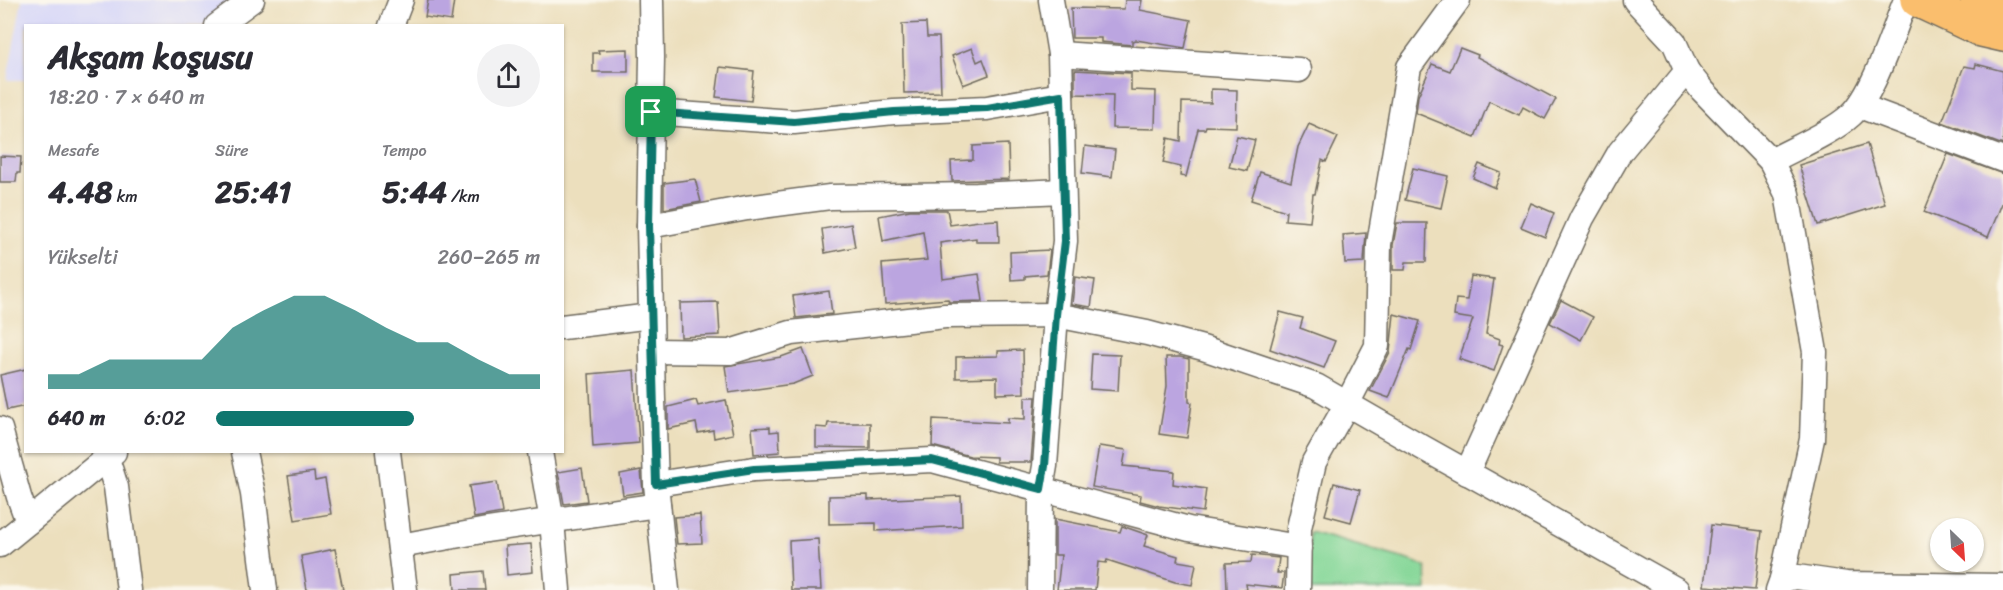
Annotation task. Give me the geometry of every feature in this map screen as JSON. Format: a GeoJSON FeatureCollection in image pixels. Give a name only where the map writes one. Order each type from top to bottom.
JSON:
{"type":"FeatureCollection","features":[{"type":"Feature","properties":{"kind":"highway"},"geometry":{"type":"LineString","coordinates":[[1917,0],[1981,30],[2003,35]]}},
{"type":"Feature","properties":{"kind":"highway"},"geometry":{"type":"LineString","coordinates":[[1977,0],[2003,9]]}},
{"type":"Feature","properties":{"kind":"street"},"geometry":{"type":"LineString","coordinates":[[220,24],[252,0]]}},
{"type":"Feature","properties":{"kind":"street"},"geometry":{"type":"LineString","coordinates":[[392,24],[401,0]]}},
{"type":"Feature","properties":{"kind":"street"},"geometry":{"type":"LineString","coordinates":[[651,0],[649,226],[653,351],[652,400],[657,494],[667,590]]}},
{"type":"Feature","properties":{"kind":"street"},"geometry":{"type":"LineString","coordinates":[[1040,590],[1041,489],[1045,466],[1056,315],[1065,241],[1060,54],[1051,0]]}},
{"type":"Feature","properties":{"kind":"street"},"geometry":{"type":"LineString","coordinates":[[1299,590],[1299,528],[1314,462],[1377,346],[1379,244],[1409,67],[1458,0]]}},
{"type":"Feature","properties":{"kind":"street"},"geometry":{"type":"LineString","coordinates":[[1635,0],[1674,42],[1687,71],[1702,90],[1771,161],[1787,194],[1815,352],[1812,439],[1780,585]]}},
{"type":"Feature","properties":{"kind":"street"},"geometry":{"type":"LineString","coordinates":[[1771,161],[1836,126],[1860,106],[1870,89],[1906,0]]}},
{"type":"Feature","properties":{"kind":"street"},"geometry":{"type":"LineString","coordinates":[[1060,54],[1299,70]]}},
{"type":"Feature","properties":{"kind":"street"},"geometry":{"type":"LineString","coordinates":[[1467,473],[1582,218],[1620,152],[1687,71]]}},
{"type":"Feature","properties":{"kind":"street"},"geometry":{"type":"LineString","coordinates":[[651,112],[794,122],[894,112],[987,108],[1061,95]]}},
{"type":"Feature","properties":{"kind":"street"},"geometry":{"type":"LineString","coordinates":[[1860,106],[2003,160]]}},
{"type":"Feature","properties":{"kind":"street"},"geometry":{"type":"LineString","coordinates":[[649,226],[747,208],[831,196],[977,195],[1064,191]]}},
{"type":"Feature","properties":{"kind":"street"},"geometry":{"type":"LineString","coordinates":[[653,351],[730,352],[791,333],[945,316],[1056,315],[1147,333],[1203,348],[1316,386],[1467,473],[1639,580],[1677,590]]}},
{"type":"Feature","properties":{"kind":"street"},"geometry":{"type":"LineString","coordinates":[[564,327],[651,316]]}},
{"type":"Feature","properties":{"kind":"street"},"geometry":{"type":"LineString","coordinates":[[0,429],[28,522]]}},
{"type":"Feature","properties":{"kind":"street"},"geometry":{"type":"LineString","coordinates":[[244,453],[253,494],[265,590]]}},
{"type":"Feature","properties":{"kind":"street"},"geometry":{"type":"LineString","coordinates":[[388,453],[405,590]]}},
{"type":"Feature","properties":{"kind":"street"},"geometry":{"type":"LineString","coordinates":[[540,453],[552,520],[558,590]]}},
{"type":"Feature","properties":{"kind":"street"},"geometry":{"type":"LineString","coordinates":[[0,545],[110,455],[129,590]]}},
{"type":"Feature","properties":{"kind":"street"},"geometry":{"type":"LineString","coordinates":[[400,546],[552,520],[754,469],[932,460],[1189,529],[1299,547]]}},
{"type":"Feature","properties":{"kind":"street"},"geometry":{"type":"LineString","coordinates":[[1780,585],[1797,577],[1846,584],[2003,586]]}},
{"type":"Feature","properties":{"kind":"shaded area"},"geometry":{"type":"Polygon","coordinates":[[[22,0],[243,0],[225,18],[205,24],[24,24],[24,80],[7,80],[22,0]]]}},
{"type":"Feature","properties":{"kind":"green space"},"geometry":{"type":"Polygon","coordinates":[[[1310,532],[1426,567],[1427,590],[1307,590],[1310,532]]]}},
{"type":"Feature","properties":{"kind":"building"},"geometry":{"type":"Polygon","coordinates":[[[428,0],[454,0],[451,21],[425,17],[428,0]]]}},
{"type":"Feature","properties":{"kind":"building"},"geometry":{"type":"Polygon","coordinates":[[[1125,0],[1142,0],[1140,10],[1191,20],[1185,48],[1136,40],[1132,41],[1132,45],[1101,42],[1101,38],[1072,38],[1071,8],[1124,9],[1125,0]]]}},
{"type":"Feature","properties":{"kind":"building"},"geometry":{"type":"Polygon","coordinates":[[[926,23],[927,37],[939,37],[941,92],[904,93],[902,24],[926,23]]]}},
{"type":"Feature","properties":{"kind":"building"},"geometry":{"type":"Polygon","coordinates":[[[972,48],[977,62],[983,59],[989,75],[963,85],[952,56],[972,48]]]}},
{"type":"Feature","properties":{"kind":"building"},"geometry":{"type":"Polygon","coordinates":[[[1460,48],[1478,55],[1477,57],[1556,99],[1545,119],[1523,107],[1519,115],[1489,101],[1475,137],[1416,113],[1418,96],[1432,64],[1450,71],[1460,48]]]}},
{"type":"Feature","properties":{"kind":"building"},"geometry":{"type":"Polygon","coordinates":[[[628,49],[628,72],[593,72],[593,53],[599,53],[598,50],[628,49]]]}},
{"type":"Feature","properties":{"kind":"building"},"geometry":{"type":"Polygon","coordinates":[[[1976,64],[2003,71],[2003,145],[1942,122],[1964,66],[1975,68],[1976,64]]]}},
{"type":"Feature","properties":{"kind":"building"},"geometry":{"type":"Polygon","coordinates":[[[720,67],[754,71],[751,101],[716,97],[720,67]]]}},
{"type":"Feature","properties":{"kind":"building"},"geometry":{"type":"Polygon","coordinates":[[[1075,70],[1131,73],[1131,90],[1156,91],[1155,129],[1112,128],[1113,95],[1075,94],[1075,70]]]}},
{"type":"Feature","properties":{"kind":"building"},"geometry":{"type":"Polygon","coordinates":[[[1211,89],[1237,90],[1236,127],[1206,126],[1205,129],[1198,129],[1186,177],[1180,176],[1181,167],[1163,163],[1168,138],[1181,141],[1182,102],[1211,103],[1211,89]]]}},
{"type":"Feature","properties":{"kind":"building"},"geometry":{"type":"Polygon","coordinates":[[[1309,124],[1338,137],[1326,162],[1322,160],[1315,194],[1313,194],[1310,222],[1285,220],[1286,211],[1251,200],[1260,172],[1291,182],[1298,147],[1309,124]]]}},
{"type":"Feature","properties":{"kind":"building"},"geometry":{"type":"Polygon","coordinates":[[[1237,136],[1255,140],[1247,171],[1229,167],[1237,136]]]}},
{"type":"Feature","properties":{"kind":"building"},"geometry":{"type":"Polygon","coordinates":[[[1008,144],[1009,179],[952,181],[951,161],[973,160],[973,146],[1008,144]]]}},
{"type":"Feature","properties":{"kind":"building"},"geometry":{"type":"Polygon","coordinates":[[[1867,144],[1885,204],[1818,225],[1799,165],[1867,144]]]}},
{"type":"Feature","properties":{"kind":"building"},"geometry":{"type":"Polygon","coordinates":[[[1085,146],[1115,150],[1112,177],[1082,173],[1085,146]]]}},
{"type":"Feature","properties":{"kind":"building"},"geometry":{"type":"Polygon","coordinates":[[[1948,154],[2003,174],[2003,201],[1988,237],[1924,212],[1948,154]]]}},
{"type":"Feature","properties":{"kind":"building"},"geometry":{"type":"Polygon","coordinates":[[[0,156],[21,157],[20,173],[17,173],[16,182],[0,182],[0,156]]]}},
{"type":"Feature","properties":{"kind":"building"},"geometry":{"type":"Polygon","coordinates":[[[1479,164],[1501,173],[1495,188],[1473,178],[1479,164]]]}},
{"type":"Feature","properties":{"kind":"building"},"geometry":{"type":"Polygon","coordinates":[[[1413,168],[1448,176],[1441,208],[1405,200],[1413,168]]]}},
{"type":"Feature","properties":{"kind":"building"},"geometry":{"type":"Polygon","coordinates":[[[695,179],[701,202],[664,209],[664,183],[695,179]]]}},
{"type":"Feature","properties":{"kind":"building"},"geometry":{"type":"Polygon","coordinates":[[[1531,203],[1554,213],[1545,237],[1521,227],[1531,203]]]}},
{"type":"Feature","properties":{"kind":"building"},"geometry":{"type":"Polygon","coordinates":[[[910,210],[947,210],[950,225],[998,220],[999,242],[976,242],[976,238],[940,243],[943,279],[979,274],[983,301],[949,302],[948,299],[885,304],[882,264],[927,260],[923,232],[883,241],[879,216],[910,210]]]}},
{"type":"Feature","properties":{"kind":"building"},"geometry":{"type":"Polygon","coordinates":[[[1397,223],[1427,223],[1426,262],[1406,262],[1405,270],[1393,270],[1393,245],[1397,223]]]}},
{"type":"Feature","properties":{"kind":"building"},"geometry":{"type":"Polygon","coordinates":[[[851,224],[855,247],[825,253],[822,229],[851,224]]]}},
{"type":"Feature","properties":{"kind":"building"},"geometry":{"type":"Polygon","coordinates":[[[1366,233],[1364,262],[1345,263],[1343,235],[1366,233]]]}},
{"type":"Feature","properties":{"kind":"building"},"geometry":{"type":"Polygon","coordinates":[[[1050,250],[1047,274],[1011,280],[1010,252],[1050,250]]]}},
{"type":"Feature","properties":{"kind":"building"},"geometry":{"type":"Polygon","coordinates":[[[1471,276],[1494,279],[1486,334],[1500,339],[1499,344],[1503,345],[1494,371],[1459,359],[1473,319],[1454,316],[1456,299],[1467,300],[1471,276]]]}},
{"type":"Feature","properties":{"kind":"building"},"geometry":{"type":"Polygon","coordinates":[[[1075,277],[1095,280],[1091,307],[1072,304],[1075,277]]]}},
{"type":"Feature","properties":{"kind":"building"},"geometry":{"type":"Polygon","coordinates":[[[829,291],[832,314],[796,318],[793,296],[829,291]]]}},
{"type":"Feature","properties":{"kind":"building"},"geometry":{"type":"Polygon","coordinates":[[[1561,300],[1593,317],[1581,340],[1550,323],[1561,300]]]}},
{"type":"Feature","properties":{"kind":"building"},"geometry":{"type":"Polygon","coordinates":[[[718,302],[720,335],[681,337],[680,303],[718,302]]]}},
{"type":"Feature","properties":{"kind":"building"},"geometry":{"type":"Polygon","coordinates":[[[1280,312],[1303,318],[1300,328],[1335,341],[1324,368],[1270,349],[1280,312]]]}},
{"type":"Feature","properties":{"kind":"building"},"geometry":{"type":"Polygon","coordinates":[[[1394,314],[1420,321],[1411,350],[1409,349],[1389,398],[1370,391],[1390,352],[1394,314]]]}},
{"type":"Feature","properties":{"kind":"building"},"geometry":{"type":"Polygon","coordinates":[[[803,349],[813,376],[793,384],[729,393],[725,366],[781,357],[803,349]]]}},
{"type":"Feature","properties":{"kind":"building"},"geometry":{"type":"Polygon","coordinates":[[[1023,350],[1024,393],[997,394],[997,377],[956,378],[956,357],[998,356],[998,351],[1023,350]]]}},
{"type":"Feature","properties":{"kind":"building"},"geometry":{"type":"Polygon","coordinates":[[[1092,354],[1120,355],[1118,391],[1090,389],[1092,354]]]}},
{"type":"Feature","properties":{"kind":"building"},"geometry":{"type":"Polygon","coordinates":[[[1166,357],[1189,359],[1189,402],[1192,403],[1187,438],[1159,434],[1167,386],[1166,357]]]}},
{"type":"Feature","properties":{"kind":"building"},"geometry":{"type":"Polygon","coordinates":[[[24,369],[24,406],[7,410],[0,375],[24,369]]]}},
{"type":"Feature","properties":{"kind":"building"},"geometry":{"type":"Polygon","coordinates":[[[634,370],[639,443],[593,447],[589,374],[634,370]]]}},
{"type":"Feature","properties":{"kind":"building"},"geometry":{"type":"Polygon","coordinates":[[[1025,397],[1036,397],[1031,462],[996,462],[996,457],[970,456],[932,446],[933,419],[1008,423],[1008,418],[1025,419],[1025,397]]]}},
{"type":"Feature","properties":{"kind":"building"},"geometry":{"type":"Polygon","coordinates":[[[696,400],[698,406],[726,400],[733,434],[714,438],[713,430],[698,433],[696,423],[668,429],[668,407],[696,400]]]}},
{"type":"Feature","properties":{"kind":"building"},"geometry":{"type":"Polygon","coordinates":[[[828,423],[870,423],[870,448],[816,447],[816,427],[827,428],[828,423]]]}},
{"type":"Feature","properties":{"kind":"building"},"geometry":{"type":"Polygon","coordinates":[[[770,427],[770,432],[779,431],[780,452],[754,454],[752,428],[770,427]]]}},
{"type":"Feature","properties":{"kind":"building"},"geometry":{"type":"Polygon","coordinates":[[[1099,446],[1126,450],[1123,466],[1174,471],[1173,484],[1206,489],[1203,512],[1159,506],[1140,501],[1141,495],[1092,487],[1099,446]]]}},
{"type":"Feature","properties":{"kind":"building"},"geometry":{"type":"Polygon","coordinates":[[[582,468],[587,501],[564,504],[558,472],[582,468]]]}},
{"type":"Feature","properties":{"kind":"building"},"geometry":{"type":"Polygon","coordinates":[[[641,470],[643,492],[623,495],[620,474],[641,470]]]}},
{"type":"Feature","properties":{"kind":"building"},"geometry":{"type":"Polygon","coordinates":[[[314,472],[315,481],[325,479],[331,514],[295,520],[288,476],[314,472]]]}},
{"type":"Feature","properties":{"kind":"building"},"geometry":{"type":"Polygon","coordinates":[[[497,482],[502,513],[474,518],[469,486],[497,482]]]}},
{"type":"Feature","properties":{"kind":"building"},"geometry":{"type":"Polygon","coordinates":[[[1334,483],[1360,490],[1351,522],[1325,515],[1334,483]]]}},
{"type":"Feature","properties":{"kind":"building"},"geometry":{"type":"Polygon","coordinates":[[[868,495],[868,500],[961,496],[962,526],[876,531],[876,523],[829,524],[829,496],[868,495]]]}},
{"type":"Feature","properties":{"kind":"building"},"geometry":{"type":"Polygon","coordinates":[[[700,515],[702,543],[677,544],[674,517],[700,515]]]}},
{"type":"Feature","properties":{"kind":"building"},"geometry":{"type":"Polygon","coordinates":[[[1055,519],[1120,532],[1122,526],[1148,535],[1144,546],[1178,556],[1177,561],[1196,564],[1192,585],[1175,582],[1107,560],[1106,563],[1098,562],[1095,590],[1057,590],[1061,555],[1055,555],[1055,519]]]}},
{"type":"Feature","properties":{"kind":"building"},"geometry":{"type":"Polygon","coordinates":[[[1711,525],[1762,531],[1755,590],[1704,586],[1711,525]]]}},
{"type":"Feature","properties":{"kind":"building"},"geometry":{"type":"Polygon","coordinates":[[[818,539],[821,590],[791,590],[789,541],[818,539]]]}},
{"type":"Feature","properties":{"kind":"building"},"geometry":{"type":"Polygon","coordinates":[[[531,544],[533,572],[507,575],[505,546],[531,544]]]}},
{"type":"Feature","properties":{"kind":"building"},"geometry":{"type":"Polygon","coordinates":[[[335,549],[343,590],[307,590],[301,556],[335,549]]]}},
{"type":"Feature","properties":{"kind":"building"},"geometry":{"type":"Polygon","coordinates":[[[1252,555],[1279,558],[1277,573],[1284,573],[1282,588],[1246,584],[1247,590],[1227,590],[1226,563],[1251,562],[1252,555]]]}},
{"type":"Feature","properties":{"kind":"building"},"geometry":{"type":"Polygon","coordinates":[[[483,571],[485,590],[455,590],[454,574],[483,571]]]}},
{"type":"Feature","properties":{"kind":"route"},"geometry":{"type":"LineString","coordinates":[[1061,95],[1065,241],[1056,315],[1045,466],[1041,489],[932,460],[754,469],[656,484],[649,226],[651,112],[794,122],[894,112],[987,108],[1061,95]]}}]}
